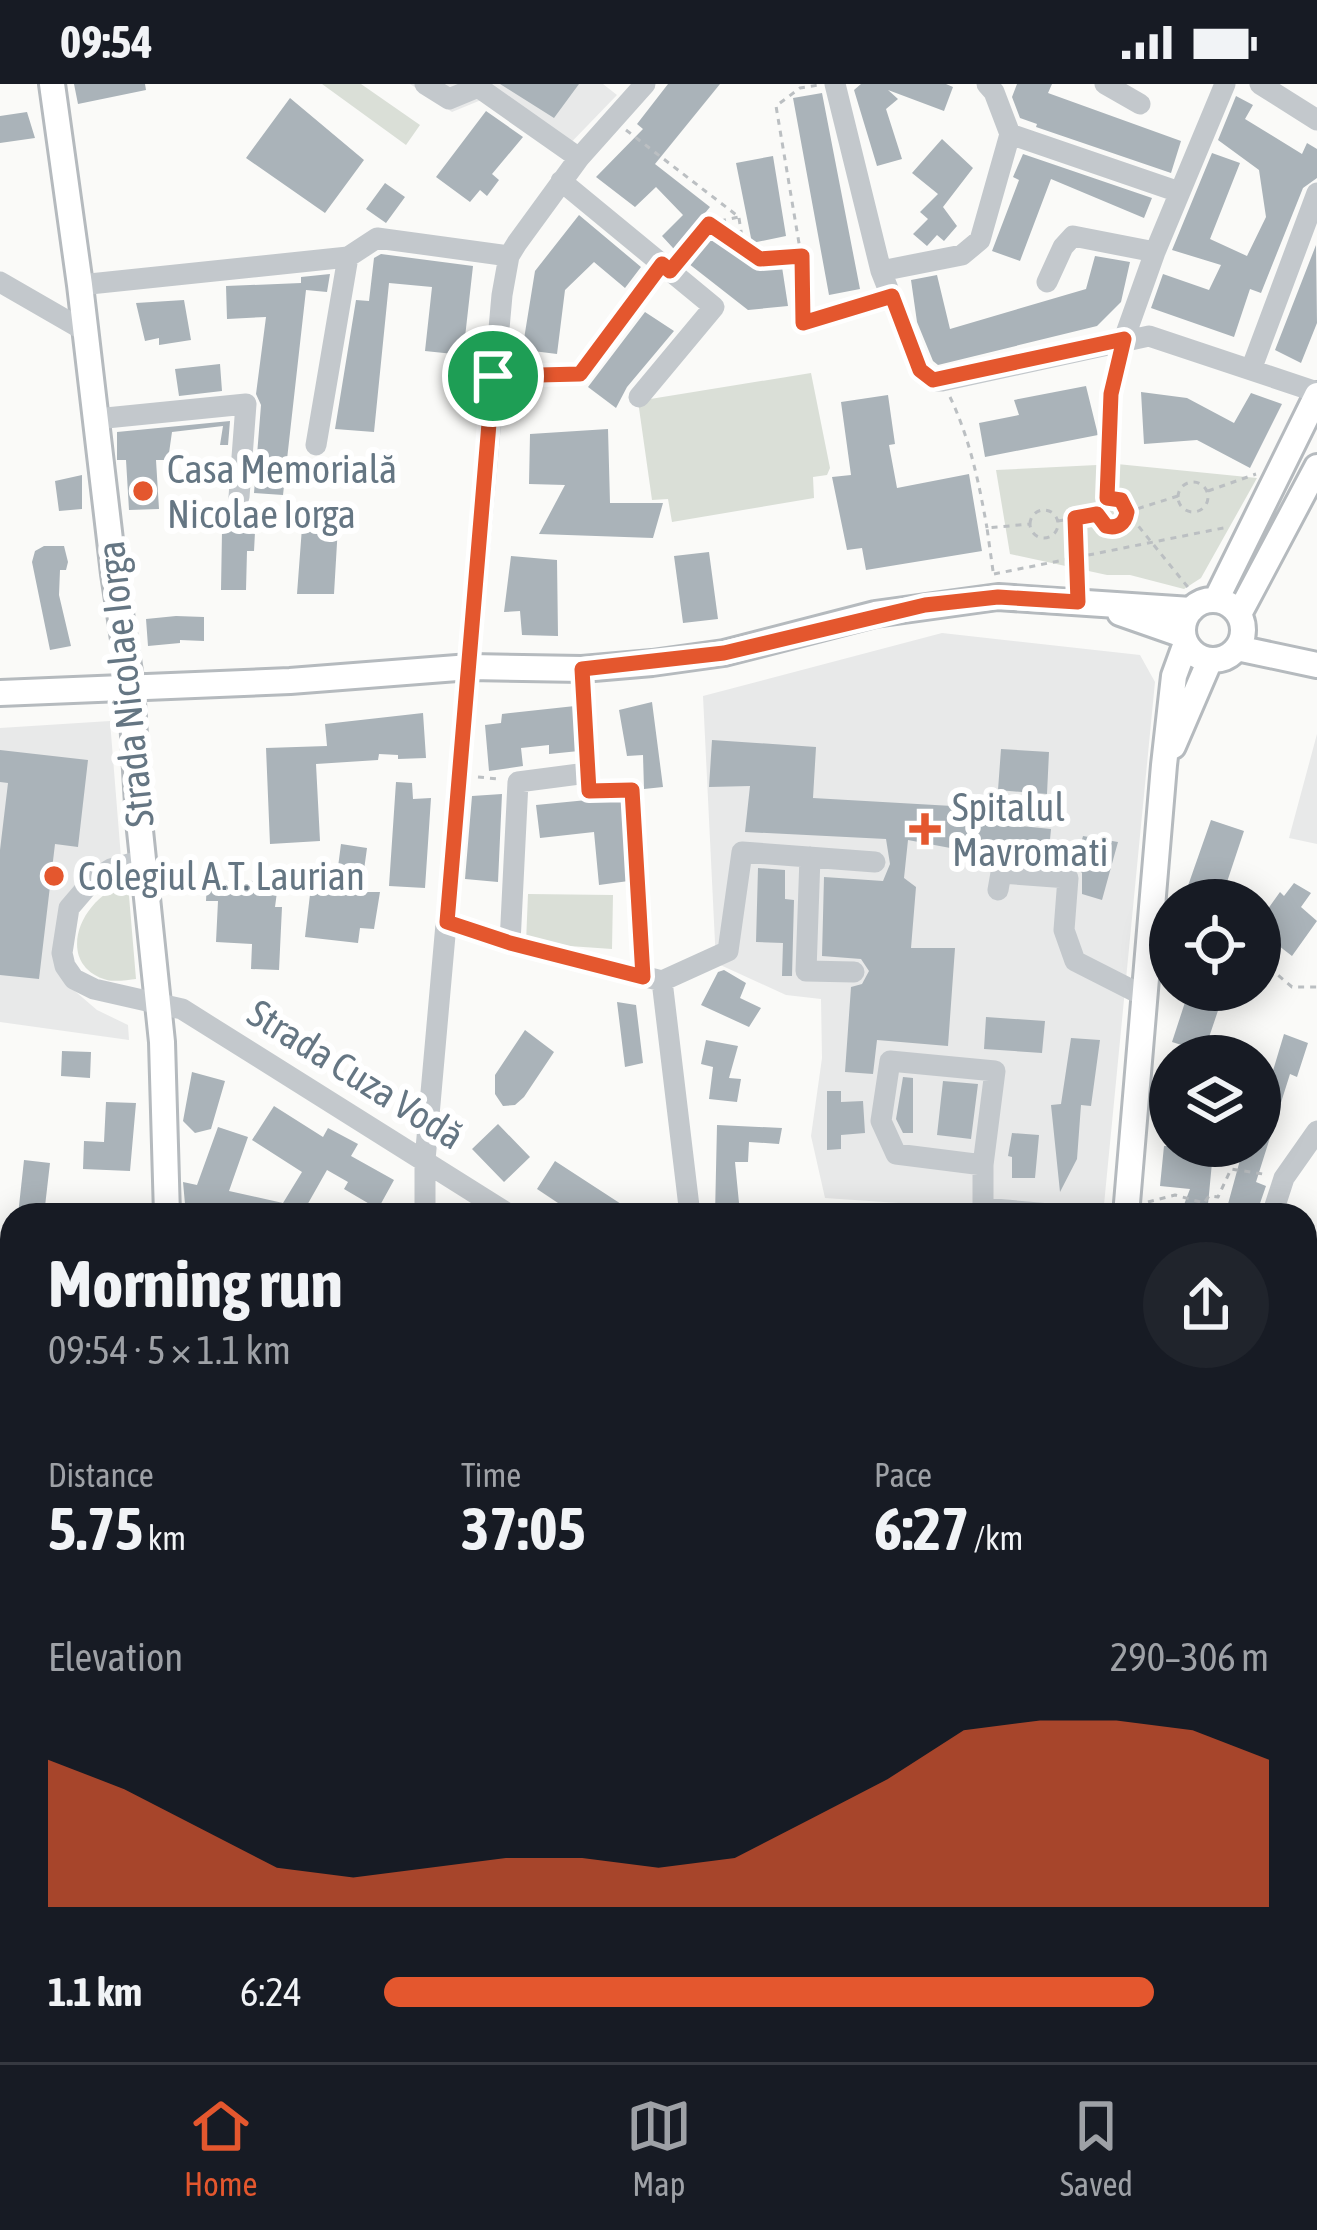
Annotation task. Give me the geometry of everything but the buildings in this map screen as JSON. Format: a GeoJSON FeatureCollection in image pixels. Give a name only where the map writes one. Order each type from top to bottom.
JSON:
{"type":"FeatureCollection","features":[{"type":"Feature","properties":{"kind":"main road","name":"Strada Nicolae Iorga"},"geometry":{"type":"LineString","coordinates":[[52,84],[131,685],[159,1004],[167,1203]]}},
{"type":"Feature","properties":{"kind":"main road"},"geometry":{"type":"LineString","coordinates":[[1136,1203],[1144,988],[1174,676],[1196,618],[1253,522],[1317,394]]}},
{"type":"Feature","properties":{"kind":"main road"},"geometry":{"type":"LineString","coordinates":[[1196,618],[1192,652],[1210,660],[1226,657],[1317,467]]}},
{"type":"Feature","properties":{"kind":"main road"},"geometry":{"type":"LineString","coordinates":[[0,693],[290,681],[470,667],[582,669],[724,653],[925,605],[998,597],[1084,602],[1196,618],[1317,661]]}},
{"type":"Feature","properties":{"kind":"main road"},"geometry":{"type":"LineString","coordinates":[[1164,765],[1210,660]]}},
{"type":"Feature","properties":{"kind":"street"},"geometry":{"type":"LineString","coordinates":[[424,84],[449,99],[476,85],[579,158]]}},
{"type":"Feature","properties":{"kind":"street"},"geometry":{"type":"LineString","coordinates":[[425,1203],[493,376],[509,256],[579,158],[645,84]]}},
{"type":"Feature","properties":{"kind":"street"},"geometry":{"type":"LineString","coordinates":[[835,84],[881,271],[920,370],[933,380],[1149,336],[1252,367],[1317,394]]}},
{"type":"Feature","properties":{"kind":"street"},"geometry":{"type":"LineString","coordinates":[[881,271],[962,255],[980,240],[1010,134],[987,84]]}},
{"type":"Feature","properties":{"kind":"street"},"geometry":{"type":"LineString","coordinates":[[1105,84],[1140,104]]}},
{"type":"Feature","properties":{"kind":"street"},"geometry":{"type":"LineString","coordinates":[[1124,339],[1225,84]]}},
{"type":"Feature","properties":{"kind":"street"},"geometry":{"type":"LineString","coordinates":[[1260,84],[1315,113]]}},
{"type":"Feature","properties":{"kind":"street"},"geometry":{"type":"LineString","coordinates":[[1010,134],[1179,192]]}},
{"type":"Feature","properties":{"kind":"street"},"geometry":{"type":"LineString","coordinates":[[561,181],[714,307],[639,397]]}},
{"type":"Feature","properties":{"kind":"street"},"geometry":{"type":"LineString","coordinates":[[1252,367],[1317,193]]}},
{"type":"Feature","properties":{"kind":"street"},"geometry":{"type":"LineString","coordinates":[[1047,282],[1072,236],[1155,252]]}},
{"type":"Feature","properties":{"kind":"street"},"geometry":{"type":"LineString","coordinates":[[80,285],[348,257],[377,238],[509,256]]}},
{"type":"Feature","properties":{"kind":"street"},"geometry":{"type":"LineString","coordinates":[[316,445],[348,257]]}},
{"type":"Feature","properties":{"kind":"street"},"geometry":{"type":"LineString","coordinates":[[493,376],[580,374],[666,267]]}},
{"type":"Feature","properties":{"kind":"street"},"geometry":{"type":"LineString","coordinates":[[0,283],[85,331]]}},
{"type":"Feature","properties":{"kind":"street"},"geometry":{"type":"LineString","coordinates":[[96,419],[246,404],[239,496]]}},
{"type":"Feature","properties":{"kind":"street"},"geometry":{"type":"LineString","coordinates":[[510,943],[518,782],[587,773]]}},
{"type":"Feature","properties":{"kind":"street"},"geometry":{"type":"LineString","coordinates":[[447,922],[652,979],[728,951],[742,852],[875,862]]}},
{"type":"Feature","properties":{"kind":"street"},"geometry":{"type":"LineString","coordinates":[[810,857],[806,971],[854,972]]}},
{"type":"Feature","properties":{"kind":"street","name":"Strada Cuza Vodă"},"geometry":{"type":"LineString","coordinates":[[144,860],[111,869],[80,892],[64,921],[62,952],[69,974],[82,985],[182,1009],[491,1203]]}},
{"type":"Feature","properties":{"kind":"street"},"geometry":{"type":"LineString","coordinates":[[998,890],[1001,873],[1067,878],[1064,930],[1075,961],[1134,991],[1144,988]]}},
{"type":"Feature","properties":{"kind":"street"},"geometry":{"type":"LineString","coordinates":[[652,979],[688,1203]]}},
{"type":"Feature","properties":{"kind":"street"},"geometry":{"type":"LineString","coordinates":[[982,1203],[995,1071],[890,1061],[881,1120],[896,1154],[983,1165]]}},
{"type":"Feature","properties":{"kind":"street"},"geometry":{"type":"LineString","coordinates":[[1276,1203],[1284,1178],[1317,1131]]}},
{"type":"Feature","properties":{"kind":"path"},"geometry":{"type":"LineString","coordinates":[[824,84],[786,94],[776,106],[802,256],[803,323],[892,296]]}},
{"type":"Feature","properties":{"kind":"path"},"geometry":{"type":"LineString","coordinates":[[613,120],[739,217],[743,248]]}},
{"type":"Feature","properties":{"kind":"path"},"geometry":{"type":"LineString","coordinates":[[666,267],[709,224],[739,217]]}},
{"type":"Feature","properties":{"kind":"path"},"geometry":{"type":"LineString","coordinates":[[709,224],[760,259],[802,256]]}},
{"type":"Feature","properties":{"kind":"path"},"geometry":{"type":"LineString","coordinates":[[1097,514],[1107,498],[1111,394],[1124,339]]}},
{"type":"Feature","properties":{"kind":"path"},"geometry":{"type":"LineString","coordinates":[[942,381],[962,422],[994,574],[1253,522]]}},
{"type":"Feature","properties":{"kind":"path"},"geometry":{"type":"LineString","coordinates":[[1206,492],[1256,474]]}},
{"type":"Feature","properties":{"kind":"path"},"geometry":{"type":"LineString","coordinates":[[1127,512],[1178,496],[1190,482],[1200,484],[1206,492],[1205,505],[1192,512],[1178,496]]}},
{"type":"Feature","properties":{"kind":"path"},"geometry":{"type":"LineString","coordinates":[[1107,498],[1121,500],[1196,618]]}},
{"type":"Feature","properties":{"kind":"path"},"geometry":{"type":"LineString","coordinates":[[1042,510],[1057,521],[1056,530],[1046,538],[1033,533],[1030,524],[1032,516],[1042,510]]}},
{"type":"Feature","properties":{"kind":"path"},"geometry":{"type":"LineString","coordinates":[[1097,514],[1106,526],[1116,527],[1127,512]]}},
{"type":"Feature","properties":{"kind":"path"},"geometry":{"type":"LineString","coordinates":[[1057,521],[1097,514]]}},
{"type":"Feature","properties":{"kind":"path"},"geometry":{"type":"LineString","coordinates":[[1075,518],[1075,556],[1084,602]]}},
{"type":"Feature","properties":{"kind":"path"},"geometry":{"type":"LineString","coordinates":[[987,528],[1030,524]]}},
{"type":"Feature","properties":{"kind":"path"},"geometry":{"type":"LineString","coordinates":[[582,669],[589,791],[632,790],[652,979]]}},
{"type":"Feature","properties":{"kind":"path"},"geometry":{"type":"LineString","coordinates":[[460,775],[518,782]]}},
{"type":"Feature","properties":{"kind":"path"},"geometry":{"type":"LineString","coordinates":[[1281,978],[1292,987],[1317,986]]}},
{"type":"Feature","properties":{"kind":"path"},"geometry":{"type":"LineString","coordinates":[[1153,1203],[1175,1195],[1204,1203],[1209,1196],[1218,1197],[1231,1169],[1284,1178]]}},
{"type":"Feature","properties":{"kind":"shaded area"},"geometry":{"type":"Polygon","coordinates":[[[322,84],[361,84],[420,125],[406,145],[322,84]]]}},
{"type":"Feature","properties":{"kind":"shaded area"},"geometry":{"type":"Polygon","coordinates":[[[410,84],[603,84],[617,95],[559,155],[486,98],[452,112],[410,84]]]}},
{"type":"Feature","properties":{"kind":"shaded area"},"geometry":{"type":"Polygon","coordinates":[[[811,373],[830,468],[827,475],[813,477],[814,498],[672,522],[668,499],[652,500],[638,401],[811,373]]]}},
{"type":"Feature","properties":{"kind":"shaded area"},"geometry":{"type":"Polygon","coordinates":[[[1117,464],[1257,478],[1201,578],[1184,589],[1010,554],[996,470],[1117,464]]]}},
{"type":"Feature","properties":{"kind":"shaded area","name":"Spitalul Mavromati"},"geometry":{"type":"Polygon","coordinates":[[[942,633],[1140,655],[1155,682],[1104,1203],[898,1203],[825,1198],[811,1136],[822,1058],[821,999],[786,995],[716,963],[703,696],[942,633]]]}},
{"type":"Feature","properties":{"kind":"shaded area","name":"Colegiul A.T. Laurian"},"geometry":{"type":"Polygon","coordinates":[[[110,721],[122,870],[71,907],[69,986],[97,1010],[128,1025],[129,1040],[0,1022],[0,728],[110,721]]]}},
{"type":"Feature","properties":{"kind":"shaded area"},"geometry":{"type":"Polygon","coordinates":[[[1317,734],[1317,844],[1289,838],[1317,734]]]}},
{"type":"Feature","properties":{"kind":"shaded area"},"geometry":{"type":"Polygon","coordinates":[[[128,884],[136,979],[107,980],[90,972],[80,960],[79,930],[97,901],[128,884]]]}},
{"type":"Feature","properties":{"kind":"shaded area"},"geometry":{"type":"Polygon","coordinates":[[[528,894],[613,895],[612,949],[526,943],[528,894]]]}},
{"type":"Feature","properties":{"kind":"place","name":"Casa Memorială Nicolae Iorga"},"geometry":{"type":"Point","coordinates":[143,491]}},
{"type":"Feature","properties":{"kind":"place","name":"Spitalul Mavromati"},"geometry":{"type":"Point","coordinates":[925,829]}},
{"type":"Feature","properties":{"kind":"place","name":"Colegiul A.T. Laurian"},"geometry":{"type":"Point","coordinates":[54,876]}},
{"type":"Feature","properties":{"kind":"route"},"geometry":{"type":"LineString","coordinates":[[709,224],[760,259],[802,256],[803,323],[892,296],[920,370],[933,380],[1124,339],[1111,394],[1107,498],[1124,503],[1126,517],[1111,527],[1097,514],[1075,518],[1078,602],[998,597],[925,605],[724,653],[582,669],[589,791],[632,790],[643,977],[447,922],[493,376],[580,374],[662,264],[670,271],[709,224]]}}]}
